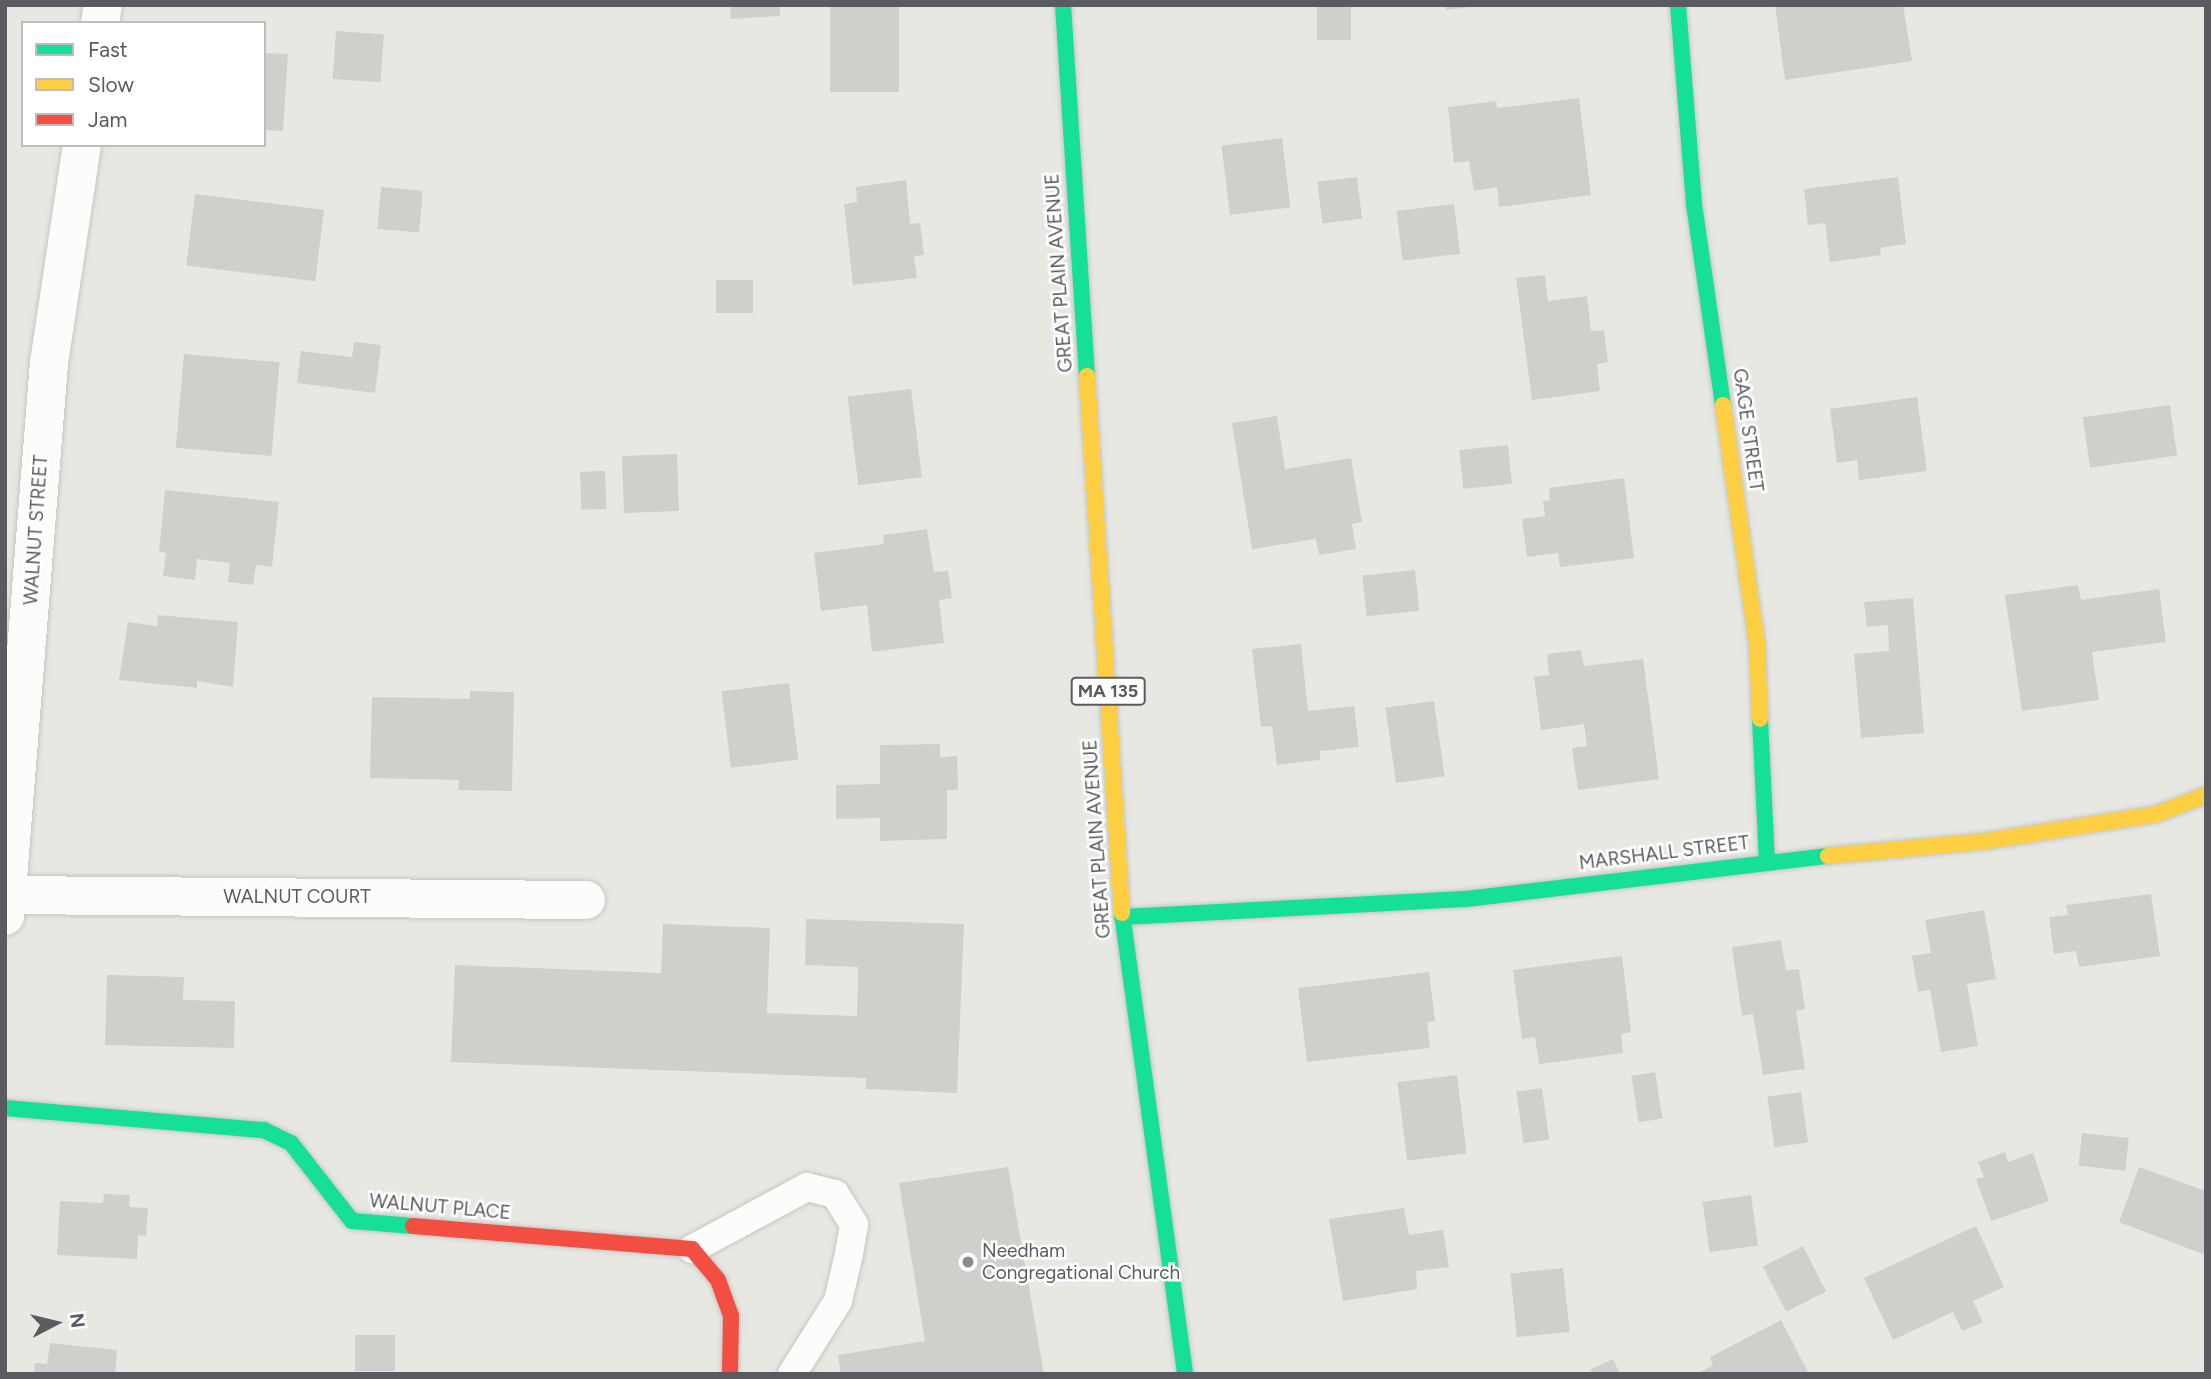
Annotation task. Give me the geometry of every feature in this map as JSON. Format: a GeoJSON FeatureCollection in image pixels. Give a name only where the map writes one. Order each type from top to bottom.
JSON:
{"type":"FeatureCollection","features":[{"type":"Feature","properties":{"kind":"street","name":"GREAT PLAIN AVENUE"},"geometry":{"type":"LineString","coordinates":[[1063,5],[1122,916],[1185,1374]]}},
{"type":"Feature","properties":{"kind":"street","name":"GAGE STREET"},"geometry":{"type":"LineString","coordinates":[[1678,5],[1694,204],[1756,643],[1767,862]]}},
{"type":"Feature","properties":{"kind":"street","name":"WALNUT STREET"},"geometry":{"type":"LineString","coordinates":[[7,905],[49,363],[82,147]]}},
{"type":"Feature","properties":{"kind":"street","name":"MARSHALL STREET"},"geometry":{"type":"LineString","coordinates":[[1122,916],[1466,899],[1767,862],[1987,841],[2157,814],[2206,795]]}},
{"type":"Feature","properties":{"kind":"street","name":"WALNUT COURT"},"geometry":{"type":"LineString","coordinates":[[7,905],[586,900]]}},
{"type":"Feature","properties":{"kind":"street","name":"WALNUT PLACE"},"geometry":{"type":"LineString","coordinates":[[5,1108],[264,1130],[291,1143],[352,1221],[692,1249]]}},
{"type":"Feature","properties":{"kind":"street"},"geometry":{"type":"LineString","coordinates":[[692,1249],[718,1280],[730,1316],[730,1374]]}},
{"type":"Feature","properties":{"kind":"lane"},"geometry":{"type":"LineString","coordinates":[[692,1249],[807,1187],[835,1194],[854,1225],[838,1301],[792,1374]]}},
{"type":"Feature","properties":{"kind":"building"},"geometry":{"type":"Polygon","coordinates":[[[730,5],[780,5],[780,16],[731,19],[730,5]]]}},
{"type":"Feature","properties":{"kind":"building"},"geometry":{"type":"Polygon","coordinates":[[[830,5],[899,5],[899,92],[830,92],[830,5]]]}},
{"type":"Feature","properties":{"kind":"building"},"geometry":{"type":"Polygon","coordinates":[[[1317,5],[1351,5],[1351,40],[1317,40],[1317,5]]]}},
{"type":"Feature","properties":{"kind":"building"},"geometry":{"type":"Polygon","coordinates":[[[1446,5],[1471,5],[1471,7],[1446,10],[1446,5]]]}},
{"type":"Feature","properties":{"kind":"building"},"geometry":{"type":"Polygon","coordinates":[[[1775,5],[1903,5],[1912,61],[1785,80],[1775,5]]]}},
{"type":"Feature","properties":{"kind":"building"},"geometry":{"type":"Polygon","coordinates":[[[336,31],[384,34],[381,82],[333,79],[336,31]]]}},
{"type":"Feature","properties":{"kind":"building"},"geometry":{"type":"Polygon","coordinates":[[[266,53],[288,54],[283,131],[266,130],[266,53]]]}},
{"type":"Feature","properties":{"kind":"building"},"geometry":{"type":"Polygon","coordinates":[[[1579,98],[1591,195],[1499,207],[1497,187],[1474,191],[1469,161],[1454,163],[1448,107],[1496,101],[1497,108],[1579,98]]]}},
{"type":"Feature","properties":{"kind":"building"},"geometry":{"type":"Polygon","coordinates":[[[1282,138],[1291,207],[1230,215],[1221,145],[1282,138]]]}},
{"type":"Feature","properties":{"kind":"building"},"geometry":{"type":"Polygon","coordinates":[[[1357,177],[1362,219],[1322,224],[1317,182],[1357,177]]]}},
{"type":"Feature","properties":{"kind":"building"},"geometry":{"type":"Polygon","coordinates":[[[1898,177],[1906,244],[1880,248],[1881,255],[1830,262],[1825,223],[1808,225],[1804,189],[1898,177]]]}},
{"type":"Feature","properties":{"kind":"building"},"geometry":{"type":"Polygon","coordinates":[[[906,180],[910,224],[920,223],[924,255],[914,256],[917,278],[853,285],[844,204],[857,202],[856,187],[906,180]]]}},
{"type":"Feature","properties":{"kind":"building"},"geometry":{"type":"Polygon","coordinates":[[[381,187],[423,191],[419,233],[377,229],[381,187]]]}},
{"type":"Feature","properties":{"kind":"building"},"geometry":{"type":"Polygon","coordinates":[[[195,194],[324,210],[315,281],[186,265],[195,194]]]}},
{"type":"Feature","properties":{"kind":"building"},"geometry":{"type":"Polygon","coordinates":[[[1454,204],[1460,254],[1403,261],[1396,211],[1454,204]]]}},
{"type":"Feature","properties":{"kind":"building"},"geometry":{"type":"Polygon","coordinates":[[[1545,275],[1548,301],[1587,296],[1591,331],[1604,330],[1608,362],[1597,364],[1600,391],[1532,400],[1516,278],[1545,275]]]}},
{"type":"Feature","properties":{"kind":"building"},"geometry":{"type":"Polygon","coordinates":[[[716,280],[753,280],[753,313],[716,313],[716,280]]]}},
{"type":"Feature","properties":{"kind":"building"},"geometry":{"type":"Polygon","coordinates":[[[354,342],[381,345],[375,393],[297,383],[301,351],[352,357],[354,342]]]}},
{"type":"Feature","properties":{"kind":"building"},"geometry":{"type":"Polygon","coordinates":[[[184,354],[280,362],[271,456],[176,448],[184,354]]]}},
{"type":"Feature","properties":{"kind":"building"},"geometry":{"type":"Polygon","coordinates":[[[911,389],[922,477],[858,485],[847,397],[911,389]]]}},
{"type":"Feature","properties":{"kind":"building"},"geometry":{"type":"Polygon","coordinates":[[[1917,397],[1927,471],[1859,480],[1857,460],[1837,463],[1830,409],[1917,397]]]}},
{"type":"Feature","properties":{"kind":"building"},"geometry":{"type":"Polygon","coordinates":[[[2170,405],[2177,456],[2090,468],[2083,417],[2170,405]]]}},
{"type":"Feature","properties":{"kind":"building"},"geometry":{"type":"Polygon","coordinates":[[[1277,416],[1285,469],[1351,458],[1362,522],[1352,524],[1356,549],[1319,555],[1316,539],[1252,549],[1232,423],[1277,416]]]}},
{"type":"Feature","properties":{"kind":"building"},"geometry":{"type":"Polygon","coordinates":[[[1508,445],[1512,484],[1463,489],[1459,450],[1508,445]]]}},
{"type":"Feature","properties":{"kind":"building"},"geometry":{"type":"Polygon","coordinates":[[[677,454],[679,511],[624,513],[622,456],[677,454]]]}},
{"type":"Feature","properties":{"kind":"building"},"geometry":{"type":"Polygon","coordinates":[[[605,471],[606,509],[581,510],[580,472],[605,471]]]}},
{"type":"Feature","properties":{"kind":"building"},"geometry":{"type":"Polygon","coordinates":[[[1624,478],[1634,558],[1560,567],[1558,553],[1527,557],[1522,519],[1545,516],[1543,501],[1550,500],[1549,488],[1624,478]]]}},
{"type":"Feature","properties":{"kind":"building"},"geometry":{"type":"Polygon","coordinates":[[[165,490],[279,502],[272,567],[256,565],[253,585],[228,582],[230,563],[197,559],[195,580],[163,576],[166,553],[159,552],[165,490]]]}},
{"type":"Feature","properties":{"kind":"building"},"geometry":{"type":"Polygon","coordinates":[[[927,529],[934,572],[948,571],[952,598],[939,600],[944,643],[872,652],[867,605],[821,611],[814,553],[884,544],[883,535],[927,529]]]}},
{"type":"Feature","properties":{"kind":"building"},"geometry":{"type":"Polygon","coordinates":[[[1415,570],[1419,611],[1367,616],[1362,576],[1415,570]]]}},
{"type":"Feature","properties":{"kind":"building"},"geometry":{"type":"Polygon","coordinates":[[[2078,585],[2081,600],[2159,589],[2166,642],[2092,652],[2099,700],[2022,711],[2005,595],[2078,585]]]}},
{"type":"Feature","properties":{"kind":"building"},"geometry":{"type":"Polygon","coordinates":[[[1913,598],[1924,733],[1861,738],[1854,654],[1889,651],[1888,625],[1867,627],[1864,602],[1913,598]]]}},
{"type":"Feature","properties":{"kind":"building"},"geometry":{"type":"Polygon","coordinates":[[[158,615],[238,622],[233,687],[197,681],[197,688],[119,680],[128,622],[157,626],[158,615]]]}},
{"type":"Feature","properties":{"kind":"building"},"geometry":{"type":"Polygon","coordinates":[[[1301,644],[1308,711],[1354,706],[1359,747],[1320,751],[1320,760],[1277,765],[1272,726],[1261,727],[1252,649],[1301,644]]]}},
{"type":"Feature","properties":{"kind":"building"},"geometry":{"type":"Polygon","coordinates":[[[1581,650],[1584,666],[1643,659],[1659,779],[1578,790],[1572,748],[1587,746],[1584,724],[1541,730],[1534,677],[1549,675],[1547,654],[1581,650]]]}},
{"type":"Feature","properties":{"kind":"building"},"geometry":{"type":"Polygon","coordinates":[[[789,683],[798,759],[731,768],[722,691],[789,683]]]}},
{"type":"Feature","properties":{"kind":"building"},"geometry":{"type":"Polygon","coordinates":[[[470,691],[514,692],[512,791],[458,790],[459,780],[370,778],[372,697],[470,699],[470,691]]]}},
{"type":"Feature","properties":{"kind":"building"},"geometry":{"type":"Polygon","coordinates":[[[1434,701],[1445,776],[1396,783],[1385,708],[1434,701]]]}},
{"type":"Feature","properties":{"kind":"building"},"geometry":{"type":"Polygon","coordinates":[[[940,744],[940,757],[957,756],[958,790],[947,790],[947,839],[880,841],[880,818],[836,819],[836,785],[880,784],[880,745],[940,744]]]}},
{"type":"Feature","properties":{"kind":"building"},"geometry":{"type":"Polygon","coordinates":[[[2151,894],[2160,956],[2079,967],[2076,951],[2054,954],[2049,917],[2068,915],[2066,905],[2151,894]]]}},
{"type":"Feature","properties":{"kind":"building"},"geometry":{"type":"Polygon","coordinates":[[[1984,910],[1996,979],[1967,984],[1978,1046],[1941,1052],[1930,990],[1918,992],[1912,956],[1931,953],[1925,920],[1984,910]]]}},
{"type":"Feature","properties":{"kind":"building"},"geometry":{"type":"Polygon","coordinates":[[[806,919],[964,924],[957,1093],[866,1089],[866,1078],[451,1062],[455,965],[661,973],[663,924],[770,928],[767,1013],[857,1016],[858,967],[805,965],[806,919]]]}},
{"type":"Feature","properties":{"kind":"building"},"geometry":{"type":"Polygon","coordinates":[[[1781,940],[1786,970],[1799,969],[1805,1009],[1796,1011],[1805,1069],[1763,1075],[1753,1014],[1742,1016],[1732,947],[1781,940]]]}},
{"type":"Feature","properties":{"kind":"building"},"geometry":{"type":"Polygon","coordinates":[[[1622,956],[1631,1032],[1621,1034],[1623,1053],[1539,1064],[1535,1037],[1522,1039],[1513,970],[1622,956]]]}},
{"type":"Feature","properties":{"kind":"building"},"geometry":{"type":"Polygon","coordinates":[[[1429,972],[1435,1021],[1427,1022],[1430,1048],[1307,1062],[1298,988],[1429,972]]]}},
{"type":"Feature","properties":{"kind":"building"},"geometry":{"type":"Polygon","coordinates":[[[107,975],[184,977],[183,1000],[235,1001],[234,1048],[105,1045],[107,975]]]}},
{"type":"Feature","properties":{"kind":"building"},"geometry":{"type":"Polygon","coordinates":[[[1655,1072],[1662,1118],[1639,1122],[1631,1076],[1655,1072]]]}},
{"type":"Feature","properties":{"kind":"building"},"geometry":{"type":"Polygon","coordinates":[[[1457,1075],[1467,1153],[1407,1161],[1397,1082],[1457,1075]]]}},
{"type":"Feature","properties":{"kind":"building"},"geometry":{"type":"Polygon","coordinates":[[[1542,1088],[1549,1139],[1523,1143],[1516,1092],[1542,1088]]]}},
{"type":"Feature","properties":{"kind":"building"},"geometry":{"type":"Polygon","coordinates":[[[1801,1092],[1808,1143],[1774,1147],[1767,1097],[1801,1092]]]}},
{"type":"Feature","properties":{"kind":"building"},"geometry":{"type":"Polygon","coordinates":[[[2082,1133],[2129,1138],[2125,1171],[2079,1166],[2082,1133]]]}},
{"type":"Feature","properties":{"kind":"building"},"geometry":{"type":"Polygon","coordinates":[[[2005,1152],[2008,1162],[2033,1153],[2049,1201],[1991,1221],[1976,1179],[1984,1177],[1978,1162],[2005,1152]]]}},
{"type":"Feature","properties":{"kind":"building","name":"Needham Congregational Church"},"geometry":{"type":"Polygon","coordinates":[[[1008,1167],[1044,1374],[841,1374],[838,1355],[925,1341],[899,1183],[1008,1167]]]}},
{"type":"Feature","properties":{"kind":"building"},"geometry":{"type":"Polygon","coordinates":[[[2139,1167],[2206,1191],[2205,1255],[2119,1222],[2139,1167]]]}},
{"type":"Feature","properties":{"kind":"building"},"geometry":{"type":"Polygon","coordinates":[[[104,1194],[130,1195],[129,1207],[148,1208],[146,1236],[138,1235],[137,1259],[57,1255],[60,1201],[103,1203],[104,1194]]]}},
{"type":"Feature","properties":{"kind":"building"},"geometry":{"type":"Polygon","coordinates":[[[1751,1195],[1758,1246],[1710,1252],[1702,1202],[1751,1195]]]}},
{"type":"Feature","properties":{"kind":"building"},"geometry":{"type":"Polygon","coordinates":[[[1404,1208],[1409,1235],[1443,1230],[1449,1267],[1416,1271],[1417,1289],[1343,1301],[1329,1219],[1404,1208]]]}},
{"type":"Feature","properties":{"kind":"building"},"geometry":{"type":"Polygon","coordinates":[[[1976,1226],[2004,1287],[1973,1301],[1983,1322],[1962,1331],[1953,1312],[1893,1340],[1864,1278],[1976,1226]]]}},
{"type":"Feature","properties":{"kind":"building"},"geometry":{"type":"Polygon","coordinates":[[[1803,1246],[1826,1291],[1786,1312],[1763,1266],[1803,1246]]]}},
{"type":"Feature","properties":{"kind":"building"},"geometry":{"type":"Polygon","coordinates":[[[1563,1268],[1570,1332],[1517,1337],[1510,1274],[1563,1268]]]}},
{"type":"Feature","properties":{"kind":"building"},"geometry":{"type":"Polygon","coordinates":[[[1781,1320],[1809,1374],[1697,1374],[1713,1365],[1710,1357],[1781,1320]]]}},
{"type":"Feature","properties":{"kind":"building"},"geometry":{"type":"Polygon","coordinates":[[[355,1335],[395,1335],[395,1371],[355,1371],[355,1335]]]}},
{"type":"Feature","properties":{"kind":"building"},"geometry":{"type":"Polygon","coordinates":[[[50,1343],[117,1350],[115,1374],[34,1373],[35,1363],[47,1364],[50,1343]]]}},
{"type":"Feature","properties":{"kind":"building"},"geometry":{"type":"Polygon","coordinates":[[[1613,1359],[1620,1374],[1592,1374],[1590,1370],[1613,1359]]]}},
{"type":"Feature","properties":{"kind":"traffic: fast"},"geometry":{"type":"LineString","coordinates":[[1063,5],[1087,376]]}},
{"type":"Feature","properties":{"kind":"traffic: fast"},"geometry":{"type":"LineString","coordinates":[[1678,5],[1694,204],[1723,405]]}},
{"type":"Feature","properties":{"kind":"traffic: fast"},"geometry":{"type":"LineString","coordinates":[[1760,719],[1767,862]]}},
{"type":"Feature","properties":{"kind":"traffic: fast"},"geometry":{"type":"LineString","coordinates":[[1122,917],[1466,899],[1828,856]]}},
{"type":"Feature","properties":{"kind":"traffic: fast"},"geometry":{"type":"LineString","coordinates":[[1122,913],[1185,1374]]}},
{"type":"Feature","properties":{"kind":"traffic: fast"},"geometry":{"type":"LineString","coordinates":[[5,1108],[264,1130],[291,1143],[352,1221],[413,1226]]}},
{"type":"Feature","properties":{"kind":"traffic: slow"},"geometry":{"type":"LineString","coordinates":[[1087,376],[1122,913]]}},
{"type":"Feature","properties":{"kind":"traffic: slow"},"geometry":{"type":"LineString","coordinates":[[1723,405],[1757,643],[1760,719]]}},
{"type":"Feature","properties":{"kind":"traffic: slow"},"geometry":{"type":"LineString","coordinates":[[1828,856],[1987,841],[2157,814],[2206,795]]}},
{"type":"Feature","properties":{"kind":"traffic: jam"},"geometry":{"type":"LineString","coordinates":[[413,1226],[692,1249],[718,1280],[731,1316],[730,1374]]}},
{"type":"Feature","properties":{"kind":"place","name":"Needham Congregational Church"},"geometry":{"type":"Point","coordinates":[968,1262]}}]}
